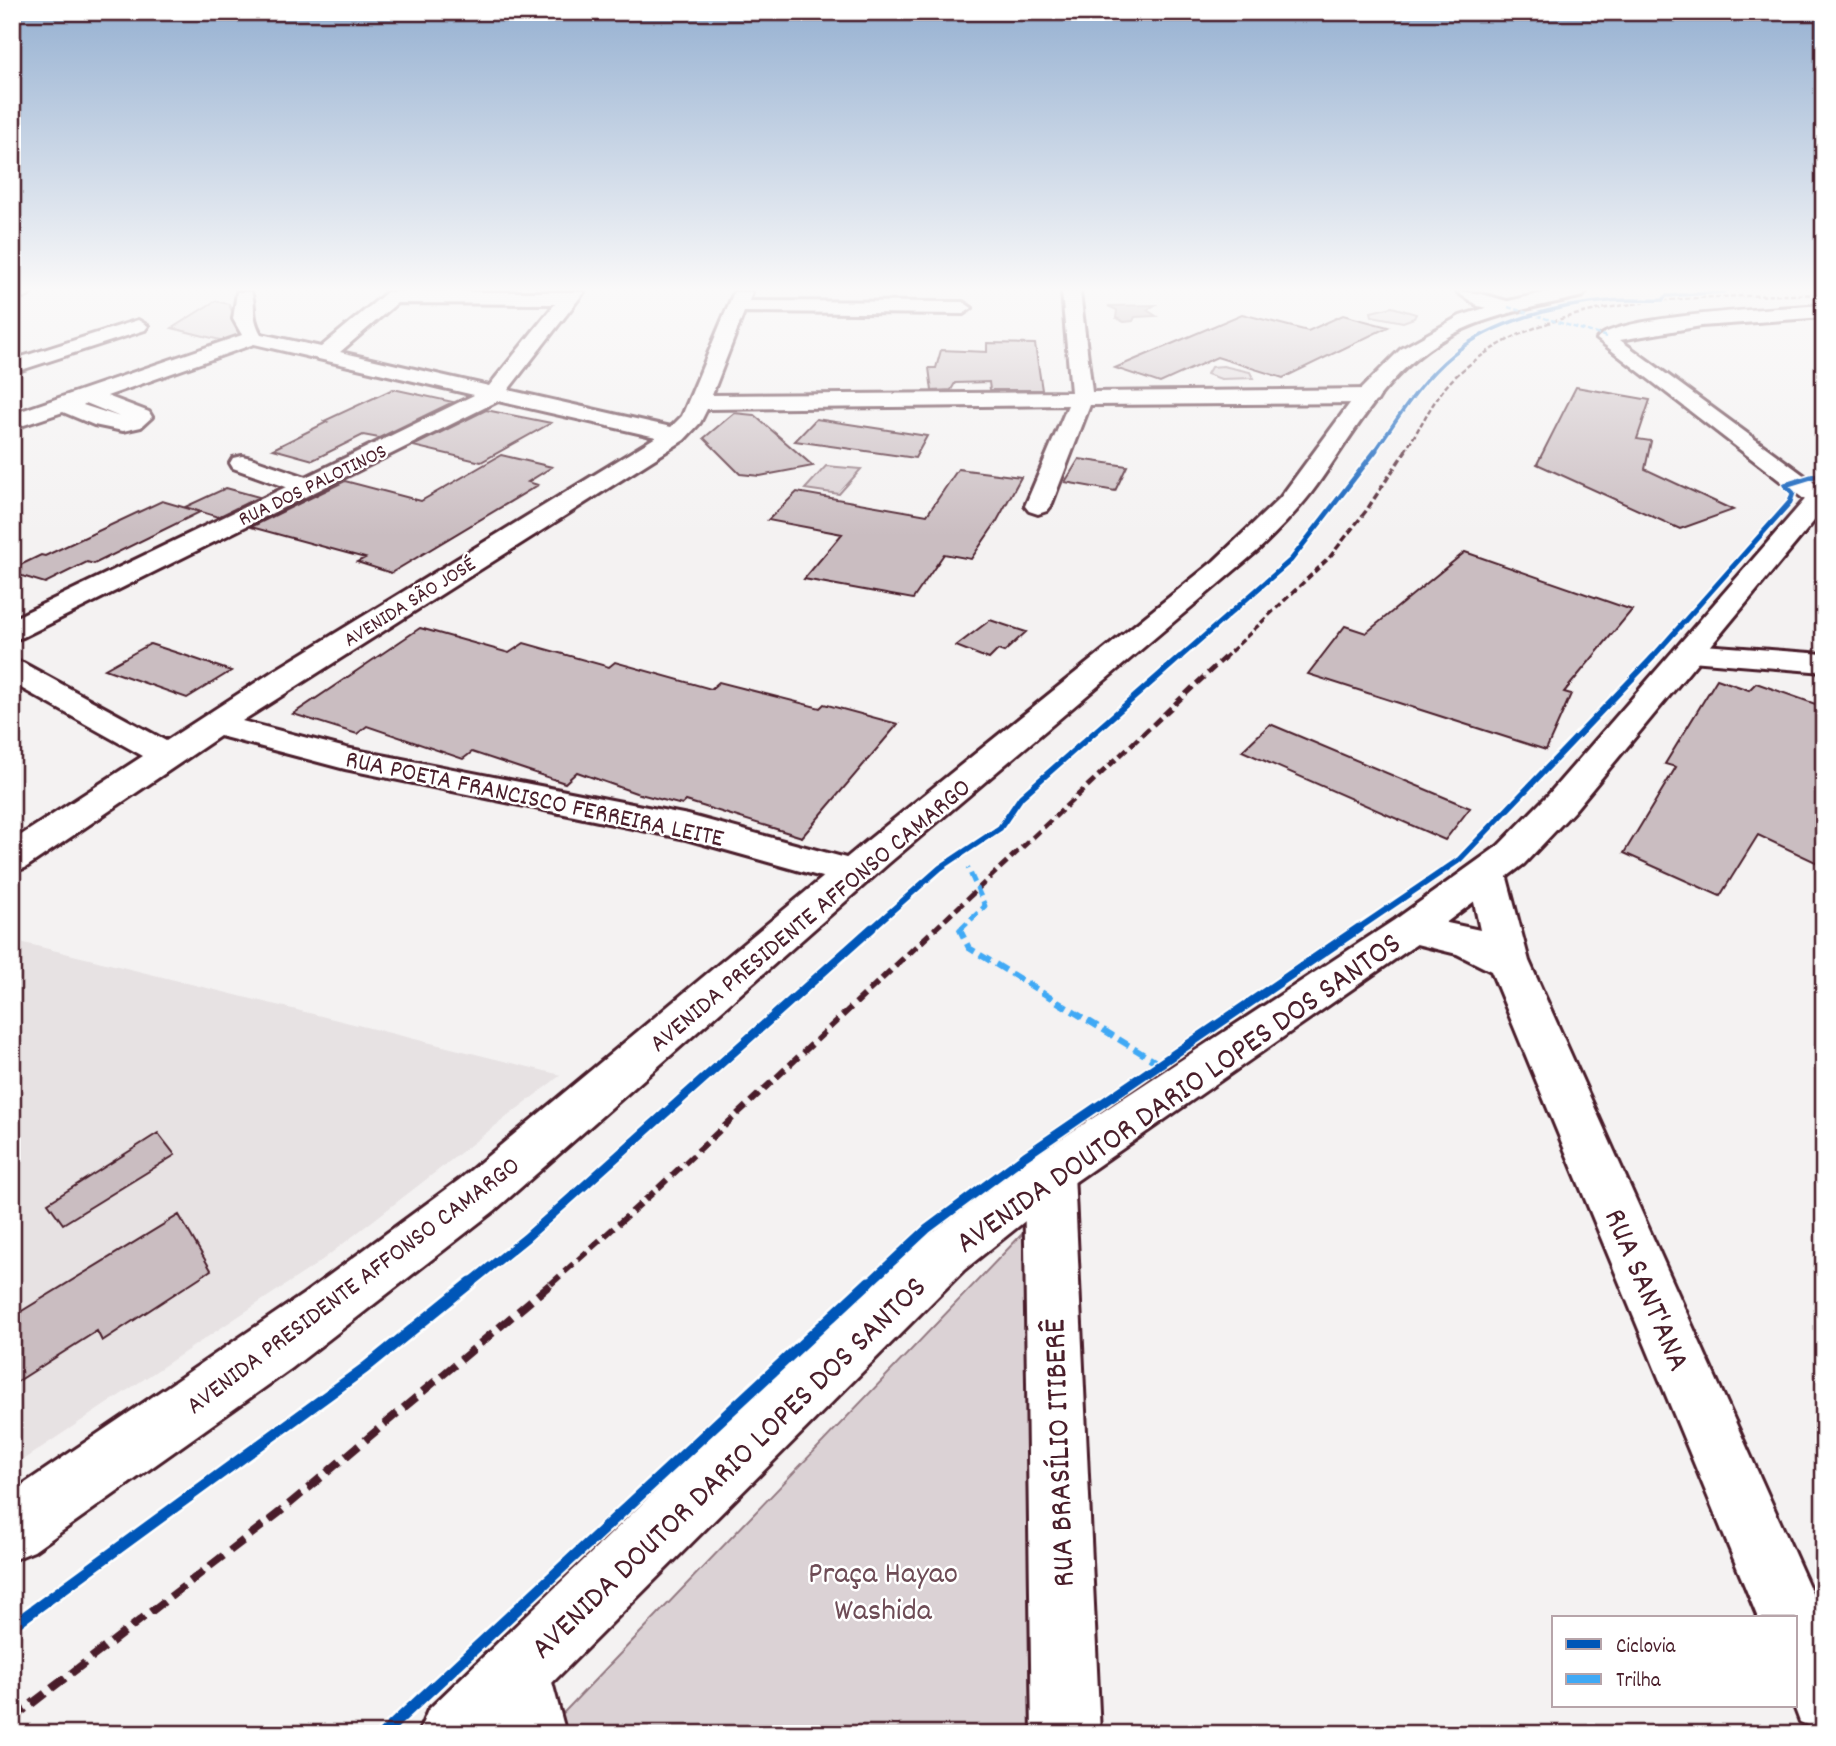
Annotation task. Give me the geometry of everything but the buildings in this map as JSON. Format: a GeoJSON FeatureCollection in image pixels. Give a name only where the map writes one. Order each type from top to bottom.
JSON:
{"type":"FeatureCollection","features":[{"type":"Feature","properties":{"kind":"street"},"geometry":{"type":"LineString","coordinates":[[12,422],[151,373]]}},
{"type":"Feature","properties":{"kind":"street"},"geometry":{"type":"LineString","coordinates":[[405,373],[676,435]]}},
{"type":"Feature","properties":{"kind":"street","name":"RUA DOS PALOTINOS"},"geometry":{"type":"LineString","coordinates":[[12,631],[494,394],[510,373]]}},
{"type":"Feature","properties":{"kind":"street","name":"AVENIDA SÃO JOSÉ"},"geometry":{"type":"LineString","coordinates":[[12,859],[214,723],[676,435],[688,424],[710,373]]}},
{"type":"Feature","properties":{"kind":"street"},"geometry":{"type":"LineString","coordinates":[[1038,506],[1082,398],[1079,373]]}},
{"type":"Feature","properties":{"kind":"street","name":"AVENIDA PRESIDENTE AFFONSO CAMARGO"},"geometry":{"type":"LineString","coordinates":[[12,1529],[176,1416],[427,1234],[855,873],[1069,697],[1255,539],[1306,482],[1386,373]]}},
{"type":"Feature","properties":{"kind":"street"},"geometry":{"type":"LineString","coordinates":[[1654,373],[1821,495]]}},
{"type":"Feature","properties":{"kind":"street"},"geometry":{"type":"LineString","coordinates":[[21,379],[74,400]]}},
{"type":"Feature","properties":{"kind":"street"},"geometry":{"type":"LineString","coordinates":[[698,402],[1368,396]]}},
{"type":"Feature","properties":{"kind":"street"},"geometry":{"type":"LineString","coordinates":[[242,463],[307,486]]}},
{"type":"Feature","properties":{"kind":"street","name":"AVENIDA DOUTOR DARIO LOPES DOS SANTOS"},"geometry":{"type":"LineString","coordinates":[[452,1734],[888,1306],[946,1253],[1049,1173],[1487,874],[1534,832],[1690,653],[1821,495]]}},
{"type":"Feature","properties":{"kind":"street"},"geometry":{"type":"LineString","coordinates":[[1690,653],[1824,663]]}},
{"type":"Feature","properties":{"kind":"street"},"geometry":{"type":"LineString","coordinates":[[12,670],[166,755]]}},
{"type":"Feature","properties":{"kind":"street","name":"RUA POETA FRANCISCO FERREIRA LEITE"},"geometry":{"type":"LineString","coordinates":[[214,723],[345,758],[688,827],[855,873]]}},
{"type":"Feature","properties":{"kind":"street","name":"RUA SANT'ANA"},"geometry":{"type":"LineString","coordinates":[[1487,874],[1508,961],[1789,1616]]}},
{"type":"Feature","properties":{"kind":"street"},"geometry":{"type":"LineString","coordinates":[[1410,929],[1467,941],[1508,961]]}},
{"type":"Feature","properties":{"kind":"street","name":"RUA BRASÍLIO ITIBERÊ"},"geometry":{"type":"LineString","coordinates":[[1049,1173],[1066,1734]]}},
{"type":"Feature","properties":{"kind":"street"},"geometry":{"type":"LineString","coordinates":[[1798,1637],[1824,1698]]}},
{"type":"Feature","properties":{"kind":"street"},"geometry":{"type":"LineString","coordinates":[[516,1671],[532,1734]]}},
{"type":"Feature","properties":{"kind":"shaded area"},"geometry":{"type":"Polygon","coordinates":[[[12,940],[561,1075],[317,1264],[12,1467],[12,940]]]}},
{"type":"Feature","properties":{"kind":"green space"},"geometry":{"type":"Polygon","coordinates":[[[1251,373],[1253,378],[1221,379],[1207,374],[1251,373]]]}},
{"type":"Feature","properties":{"kind":"green space"},"geometry":{"type":"Polygon","coordinates":[[[826,466],[861,469],[839,494],[805,489],[826,466]]]}},
{"type":"Feature","properties":{"kind":"green space","name":"Praça Hayao Washida"},"geometry":{"type":"Polygon","coordinates":[[[1025,1231],[1030,1734],[578,1734],[546,1731],[1025,1231]]]}},
{"type":"Feature","properties":{"kind":"railway"},"geometry":{"type":"LineString","coordinates":[[1405,451],[1434,402],[1459,373]]}},
{"type":"Feature","properties":{"kind":"railway"},"geometry":{"type":"LineString","coordinates":[[1223,659],[1329,558],[1366,511],[1406,450]]}},
{"type":"Feature","properties":{"kind":"railway"},"geometry":{"type":"LineString","coordinates":[[934,930],[1225,657]]}},
{"type":"Feature","properties":{"kind":"railway"},"geometry":{"type":"LineString","coordinates":[[551,1284],[655,1191],[936,928]]}},
{"type":"Feature","properties":{"kind":"railway"},"geometry":{"type":"LineString","coordinates":[[12,1719],[280,1512],[553,1282]]}},
{"type":"Feature","properties":{"kind":"marked path"},"geometry":{"type":"LineString","coordinates":[[968,868],[985,906],[960,930],[969,948],[1161,1065]]}},
{"type":"Feature","properties":{"kind":"cycle path"},"geometry":{"type":"LineString","coordinates":[[12,1626],[365,1368],[526,1238],[936,872],[991,836],[1008,820],[1021,797],[1291,560],[1337,504],[1433,373]]}},
{"type":"Feature","properties":{"kind":"cycle path"},"geometry":{"type":"LineString","coordinates":[[383,1734],[927,1229],[1025,1156],[1459,860],[1690,618],[1790,502],[1793,493],[1785,485],[1824,473]]}}]}
